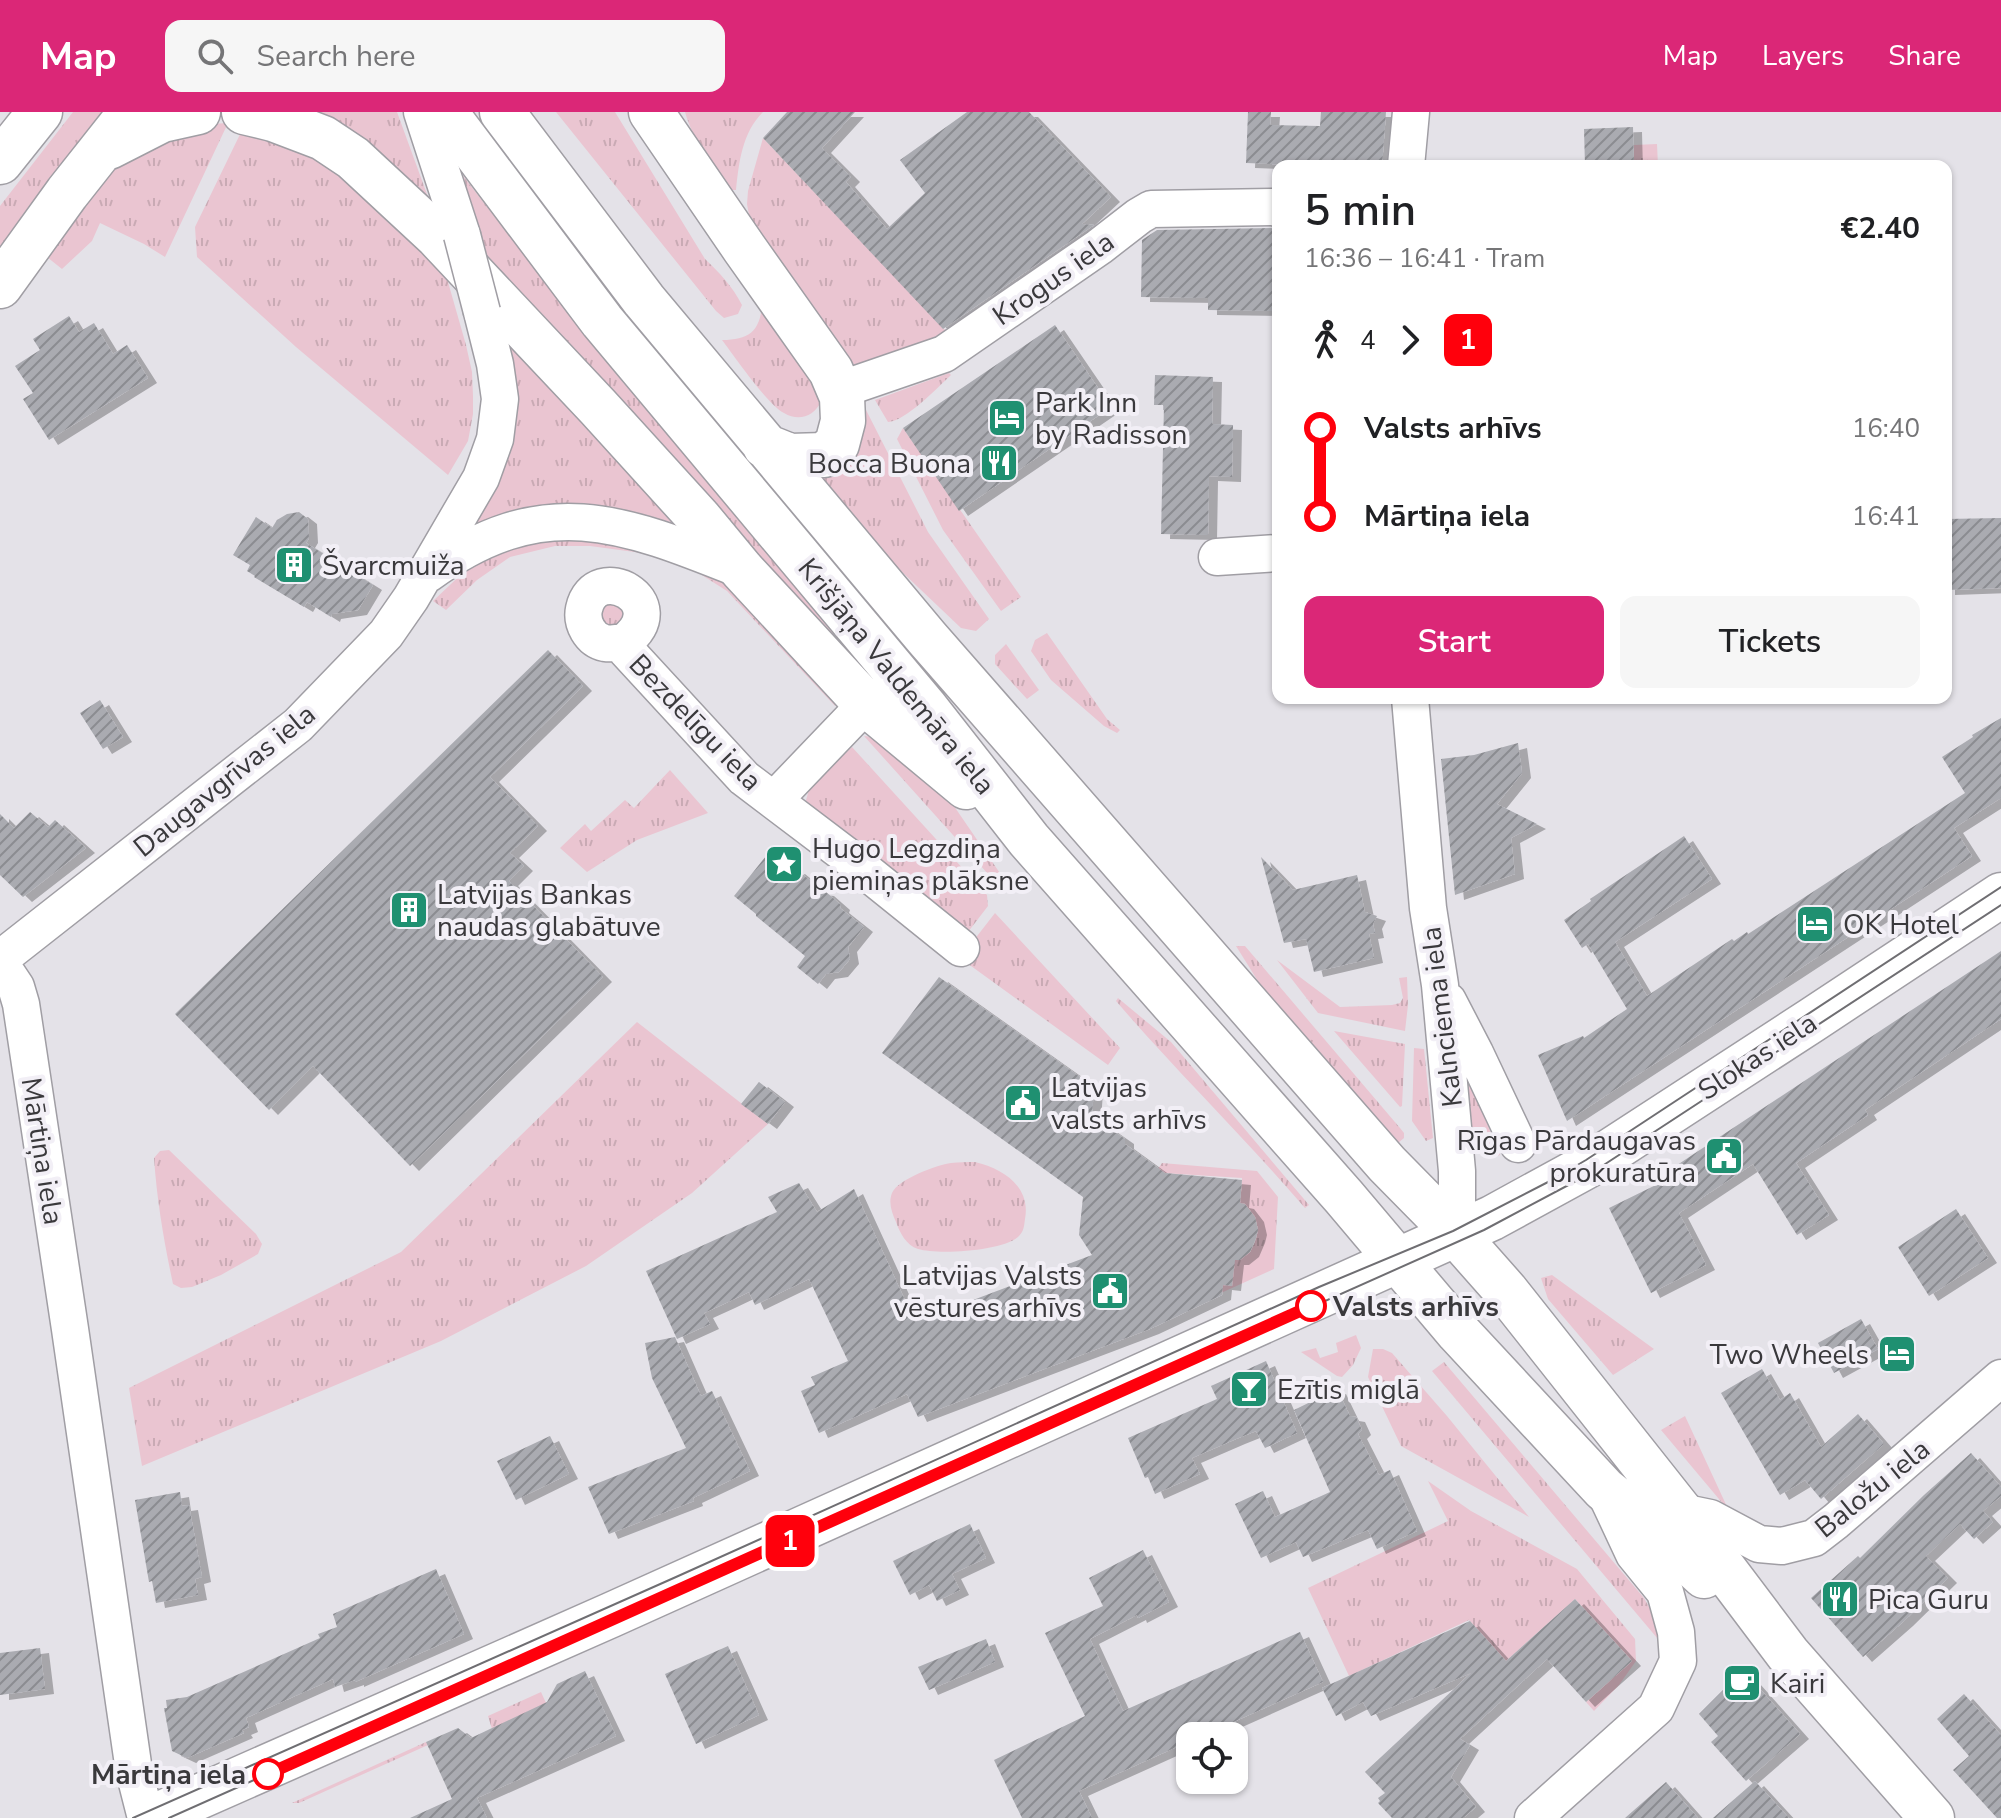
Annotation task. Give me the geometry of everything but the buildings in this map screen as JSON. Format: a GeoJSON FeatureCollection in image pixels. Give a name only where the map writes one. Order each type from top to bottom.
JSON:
{"type":"FeatureCollection","features":[{"type":"Feature","properties":{"kind":"main road"},"geometry":{"type":"LineString","coordinates":[[0,162],[40,112]]}},
{"type":"Feature","properties":{"kind":"main road"},"geometry":{"type":"LineString","coordinates":[[0,286],[67,193],[131,112]]}},
{"type":"Feature","properties":{"kind":"main road"},"geometry":{"type":"LineString","coordinates":[[100,152],[162,120],[198,112]]}},
{"type":"Feature","properties":{"kind":"main road"},"geometry":{"type":"LineString","coordinates":[[244,112],[273,119],[323,138],[353,158],[437,236],[598,407],[866,704],[1029,840]]}},
{"type":"Feature","properties":{"kind":"main road","name":"Krišjāņa Valdemāra iela"},"geometry":{"type":"LineString","coordinates":[[445,112],[602,321],[925,707],[1029,840],[1399,1261]]}},
{"type":"Feature","properties":{"kind":"main road","name":"Krišjāņa Valdemāra iela"},"geometry":{"type":"LineString","coordinates":[[502,112],[644,300],[927,638],[1387,1164],[1457,1235]]}},
{"type":"Feature","properties":{"kind":"main road"},"geometry":{"type":"LineString","coordinates":[[651,112],[831,371],[842,397],[843,421],[837,444],[824,455],[790,456],[765,446]]}},
{"type":"Feature","properties":{"kind":"main road","name":"Slokas iela"},"geometry":{"type":"LineString","coordinates":[[148,1818],[611,1615],[1512,1208],[1589,1165],[2001,895]]}},
{"type":"Feature","properties":{"kind":"main road"},"geometry":{"type":"LineString","coordinates":[[1457,1235],[1506,1291],[1681,1512],[1788,1654],[1932,1818]]}},
{"type":"Feature","properties":{"kind":"main road"},"geometry":{"type":"LineString","coordinates":[[1399,1261],[1458,1332],[1604,1489],[1654,1530],[1788,1654]]}},
{"type":"Feature","properties":{"kind":"street","name":"Daugavgrīvas iela"},"geometry":{"type":"LineString","coordinates":[[0,961],[298,725],[386,634],[424,577],[481,478],[495,439],[500,399],[495,364],[462,235],[422,112]]}},
{"type":"Feature","properties":{"kind":"street"},"geometry":{"type":"LineString","coordinates":[[1407,160],[1411,112]]}},
{"type":"Feature","properties":{"kind":"street","name":"Krogus iela"},"geometry":{"type":"LineString","coordinates":[[837,385],[848,387],[944,354],[1151,209],[1272,207]]}},
{"type":"Feature","properties":{"kind":"street","name":"Daugavgrīvas iela"},"geometry":{"type":"LineString","coordinates":[[424,577],[453,556],[490,537],[531,524],[570,520],[652,535],[742,570]]}},
{"type":"Feature","properties":{"kind":"street"},"geometry":{"type":"LineString","coordinates":[[1217,557],[1272,553]]}},
{"type":"Feature","properties":{"kind":"street","name":"Bezdelīgu iela"},"geometry":{"type":"LineString","coordinates":[[624,642],[626,650],[744,778],[961,948]]}},
{"type":"Feature","properties":{"kind":"street"},"geometry":{"type":"LineString","coordinates":[[774,800],[866,704]]}},
{"type":"Feature","properties":{"kind":"street","name":"Kalnciema iela"},"geometry":{"type":"LineString","coordinates":[[1411,704],[1428,908],[1440,985],[1457,1171],[1457,1235]]}},
{"type":"Feature","properties":{"kind":"street","name":"Mārtiņa iela"},"geometry":{"type":"LineString","coordinates":[[0,961],[16,987],[21,1004],[134,1771],[148,1818]]}},
{"type":"Feature","properties":{"kind":"street"},"geometry":{"type":"LineString","coordinates":[[1440,985],[1518,1144]]}},
{"type":"Feature","properties":{"kind":"street","name":"Baložu iela"},"geometry":{"type":"LineString","coordinates":[[1681,1512],[1710,1518],[1759,1544],[1782,1546],[1814,1538],[2001,1378]]}},
{"type":"Feature","properties":{"kind":"street"},"geometry":{"type":"LineString","coordinates":[[1533,1818],[1656,1708],[1678,1661],[1676,1632],[1665,1592],[1634,1554],[1604,1489]]}},
{"type":"Feature","properties":{"kind":"green space"},"geometry":{"type":"Polygon","coordinates":[[[73,112],[112,112],[0,262],[0,206],[73,112]]]}},
{"type":"Feature","properties":{"kind":"green space"},"geometry":{"type":"Polygon","coordinates":[[[309,112],[397,112],[428,197],[365,138],[309,112]]]}},
{"type":"Feature","properties":{"kind":"green space"},"geometry":{"type":"Polygon","coordinates":[[[556,112],[615,112],[705,259],[738,298],[742,305],[738,314],[724,318],[716,311],[556,112]]]}},
{"type":"Feature","properties":{"kind":"green space"},"geometry":{"type":"Polygon","coordinates":[[[685,112],[763,112],[746,139],[736,190],[732,190],[705,153],[685,112]]]}},
{"type":"Feature","properties":{"kind":"green space"},"geometry":{"type":"Polygon","coordinates":[[[228,123],[165,257],[100,223],[92,241],[62,269],[42,253],[115,166],[146,145],[211,124],[228,123]]]}},
{"type":"Feature","properties":{"kind":"green space"},"geometry":{"type":"Polygon","coordinates":[[[245,124],[322,147],[446,275],[466,345],[473,396],[468,441],[448,475],[296,347],[197,257],[195,227],[245,124]]]}},
{"type":"Feature","properties":{"kind":"green space"},"geometry":{"type":"Polygon","coordinates":[[[763,138],[946,331],[929,342],[855,366],[749,215],[748,191],[763,138]]]}},
{"type":"Feature","properties":{"kind":"green space"},"geometry":{"type":"Polygon","coordinates":[[[1657,144],[1658,160],[1634,160],[1634,145],[1657,144]]]}},
{"type":"Feature","properties":{"kind":"green space"},"geometry":{"type":"Polygon","coordinates":[[[457,168],[622,381],[835,630],[834,636],[830,638],[482,257],[457,168]]]}},
{"type":"Feature","properties":{"kind":"green space"},"geometry":{"type":"Polygon","coordinates":[[[762,305],[811,372],[821,402],[806,416],[790,416],[777,408],[722,340],[751,333],[759,322],[762,305]]]}},
{"type":"Feature","properties":{"kind":"green space"},"geometry":{"type":"Polygon","coordinates":[[[505,337],[675,523],[620,511],[471,531],[505,337]]]}},
{"type":"Feature","properties":{"kind":"green space"},"geometry":{"type":"Polygon","coordinates":[[[949,373],[951,375],[921,403],[895,420],[888,422],[875,400],[949,373]]]}},
{"type":"Feature","properties":{"kind":"green space"},"geometry":{"type":"Polygon","coordinates":[[[864,406],[928,532],[989,619],[976,631],[961,628],[880,551],[802,466],[864,406]]]}},
{"type":"Feature","properties":{"kind":"green space"},"geometry":{"type":"Polygon","coordinates":[[[903,428],[1021,597],[1001,611],[943,530],[897,439],[903,428]]]}},
{"type":"Feature","properties":{"kind":"green space"},"geometry":{"type":"Polygon","coordinates":[[[587,537],[718,570],[834,688],[835,706],[727,591],[686,565],[642,553],[590,546],[555,546],[510,557],[477,580],[446,610],[433,601],[470,566],[505,546],[587,537]]]}},
{"type":"Feature","properties":{"kind":"green space"},"geometry":{"type":"Polygon","coordinates":[[[601,596],[631,606],[613,635],[591,610],[601,596]]]}},
{"type":"Feature","properties":{"kind":"green space"},"geometry":{"type":"Polygon","coordinates":[[[1047,633],[1107,719],[1120,730],[1117,733],[1104,726],[1051,680],[1031,651],[1035,640],[1047,633]]]}},
{"type":"Feature","properties":{"kind":"green space"},"geometry":{"type":"Polygon","coordinates":[[[1006,644],[1039,690],[1027,699],[995,664],[995,655],[1006,644]]]}},
{"type":"Feature","properties":{"kind":"green space"},"geometry":{"type":"Polygon","coordinates":[[[864,736],[890,739],[943,790],[1006,882],[1002,886],[997,884],[864,736]]]}},
{"type":"Feature","properties":{"kind":"green space"},"geometry":{"type":"Polygon","coordinates":[[[852,747],[987,895],[988,906],[968,932],[805,804],[810,786],[852,747]]]}},
{"type":"Feature","properties":{"kind":"green space"},"geometry":{"type":"Polygon","coordinates":[[[670,770],[708,813],[637,840],[587,872],[560,848],[585,824],[591,831],[625,800],[634,808],[670,770]]]}},
{"type":"Feature","properties":{"kind":"green space"},"geometry":{"type":"Polygon","coordinates":[[[995,913],[1120,1048],[1108,1065],[960,958],[995,913]]]}},
{"type":"Feature","properties":{"kind":"green space"},"geometry":{"type":"Polygon","coordinates":[[[1236,946],[1245,946],[1400,1128],[1404,1138],[1395,1142],[1261,986],[1236,946]]]}},
{"type":"Feature","properties":{"kind":"green space"},"geometry":{"type":"Polygon","coordinates":[[[1277,960],[1340,1007],[1400,1003],[1403,998],[1399,978],[1407,977],[1405,1031],[1318,1013],[1277,960]]]}},
{"type":"Feature","properties":{"kind":"green space"},"geometry":{"type":"Polygon","coordinates":[[[1118,998],[1171,1042],[1309,1205],[1305,1208],[1139,1027],[1116,1001],[1118,998]]]}},
{"type":"Feature","properties":{"kind":"green space"},"geometry":{"type":"Polygon","coordinates":[[[637,1022],[768,1124],[692,1193],[586,1266],[441,1341],[142,1466],[129,1388],[401,1252],[637,1022]]]}},
{"type":"Feature","properties":{"kind":"green space"},"geometry":{"type":"Polygon","coordinates":[[[1334,1031],[1405,1044],[1402,1106],[1400,1107],[1334,1031]]]}},
{"type":"Feature","properties":{"kind":"green space"},"geometry":{"type":"Polygon","coordinates":[[[1414,1048],[1424,1049],[1433,1138],[1426,1141],[1412,1121],[1414,1048]]]}},
{"type":"Feature","properties":{"kind":"green space"},"geometry":{"type":"Polygon","coordinates":[[[1470,1082],[1500,1155],[1485,1157],[1469,1146],[1464,1084],[1470,1082]]]}},
{"type":"Feature","properties":{"kind":"green space"},"geometry":{"type":"Polygon","coordinates":[[[169,1150],[256,1234],[262,1244],[258,1254],[192,1287],[181,1288],[173,1284],[164,1237],[154,1158],[160,1151],[169,1150]]]}},
{"type":"Feature","properties":{"kind":"green space"},"geometry":{"type":"Polygon","coordinates":[[[975,1162],[996,1169],[1019,1189],[1026,1208],[1021,1234],[1000,1245],[971,1250],[928,1251],[910,1245],[899,1230],[891,1208],[892,1193],[918,1174],[951,1163],[975,1162]]]}},
{"type":"Feature","properties":{"kind":"green space"},"geometry":{"type":"Polygon","coordinates":[[[1162,1163],[1257,1171],[1278,1197],[1274,1269],[1221,1293],[1235,1259],[1250,1252],[1256,1237],[1255,1219],[1240,1203],[1242,1178],[1163,1173],[1157,1170],[1162,1163]]]}},
{"type":"Feature","properties":{"kind":"green space"},"geometry":{"type":"Polygon","coordinates":[[[1552,1275],[1654,1349],[1613,1375],[1548,1299],[1541,1278],[1552,1275]]]}},
{"type":"Feature","properties":{"kind":"green space"},"geometry":{"type":"Polygon","coordinates":[[[1356,1335],[1361,1348],[1353,1365],[1342,1377],[1301,1352],[1316,1348],[1320,1358],[1338,1352],[1336,1343],[1356,1335]]]}},
{"type":"Feature","properties":{"kind":"green space"},"geometry":{"type":"Polygon","coordinates":[[[1373,1349],[1392,1353],[1529,1517],[1401,1446],[1368,1377],[1373,1349]]]}},
{"type":"Feature","properties":{"kind":"green space"},"geometry":{"type":"Polygon","coordinates":[[[1444,1362],[1644,1598],[1657,1621],[1663,1645],[1432,1371],[1444,1362]]]}},
{"type":"Feature","properties":{"kind":"green space"},"geometry":{"type":"Polygon","coordinates":[[[1685,1416],[1729,1511],[1661,1430],[1685,1416]]]}},
{"type":"Feature","properties":{"kind":"green space"},"geometry":{"type":"Polygon","coordinates":[[[1428,1481],[1471,1511],[1577,1569],[1635,1639],[1636,1661],[1619,1685],[1594,1711],[1586,1702],[1632,1661],[1575,1599],[1506,1661],[1469,1620],[1349,1676],[1308,1588],[1448,1521],[1428,1481]]]}},
{"type":"Feature","properties":{"kind":"green space"},"geometry":{"type":"Polygon","coordinates":[[[541,1692],[546,1703],[492,1729],[488,1716],[541,1692]]]}},
{"type":"Feature","properties":{"kind":"green space"},"geometry":{"type":"Polygon","coordinates":[[[426,1742],[428,1745],[299,1803],[292,1803],[426,1742]]]}},
{"type":"Feature","properties":{"kind":"tram line"},"geometry":{"type":"LineString","coordinates":[[133,1818],[1319,1287],[1453,1231],[1586,1160],[2001,887]]}},
{"type":"Feature","properties":{"kind":"tram line"},"geometry":{"type":"LineString","coordinates":[[169,1818],[1484,1230],[1593,1172],[2001,905]]}},
{"type":"Feature","properties":{"kind":"tram line","name":"1"},"geometry":{"type":"LineString","coordinates":[[268,1774],[1311,1306]]}},
{"type":"Feature","properties":{"kind":"place","name":"Park Inn by Radisson"},"geometry":{"type":"Point","coordinates":[1007,418]}},
{"type":"Feature","properties":{"kind":"place","name":"Bocca Buona"},"geometry":{"type":"Point","coordinates":[999,463]}},
{"type":"Feature","properties":{"kind":"place","name":"Švarcmuiža"},"geometry":{"type":"Point","coordinates":[294,565]}},
{"type":"Feature","properties":{"kind":"place","name":"Hugo Legzdiņa piemiņas plāksne"},"geometry":{"type":"Point","coordinates":[784,864]}},
{"type":"Feature","properties":{"kind":"place","name":"Latvijas Bankas naudas glabātuve"},"geometry":{"type":"Point","coordinates":[409,910]}},
{"type":"Feature","properties":{"kind":"place","name":"OK Hotel"},"geometry":{"type":"Point","coordinates":[1815,924]}},
{"type":"Feature","properties":{"kind":"place","name":"Latvijas valsts arhīvs"},"geometry":{"type":"Point","coordinates":[1023,1103]}},
{"type":"Feature","properties":{"kind":"place","name":"Rīgas Pārdaugavas prokuratūra"},"geometry":{"type":"Point","coordinates":[1724,1156]}},
{"type":"Feature","properties":{"kind":"place","name":"Latvijas Valsts vēstures arhīvs"},"geometry":{"type":"Point","coordinates":[1110,1291]}},
{"type":"Feature","properties":{"kind":"place","name":"Valsts arhīvs"},"geometry":{"type":"Point","coordinates":[1311,1306]}},
{"type":"Feature","properties":{"kind":"place","name":"Two Wheels"},"geometry":{"type":"Point","coordinates":[1897,1354]}},
{"type":"Feature","properties":{"kind":"place","name":"Ezītis miglā"},"geometry":{"type":"Point","coordinates":[1249,1389]}},
{"type":"Feature","properties":{"kind":"place","name":"Pica Guru"},"geometry":{"type":"Point","coordinates":[1840,1599]}},
{"type":"Feature","properties":{"kind":"place","name":"Kairi"},"geometry":{"type":"Point","coordinates":[1742,1683]}},
{"type":"Feature","properties":{"kind":"place","name":"Mārtiņa iela"},"geometry":{"type":"Point","coordinates":[268,1774]}}]}
